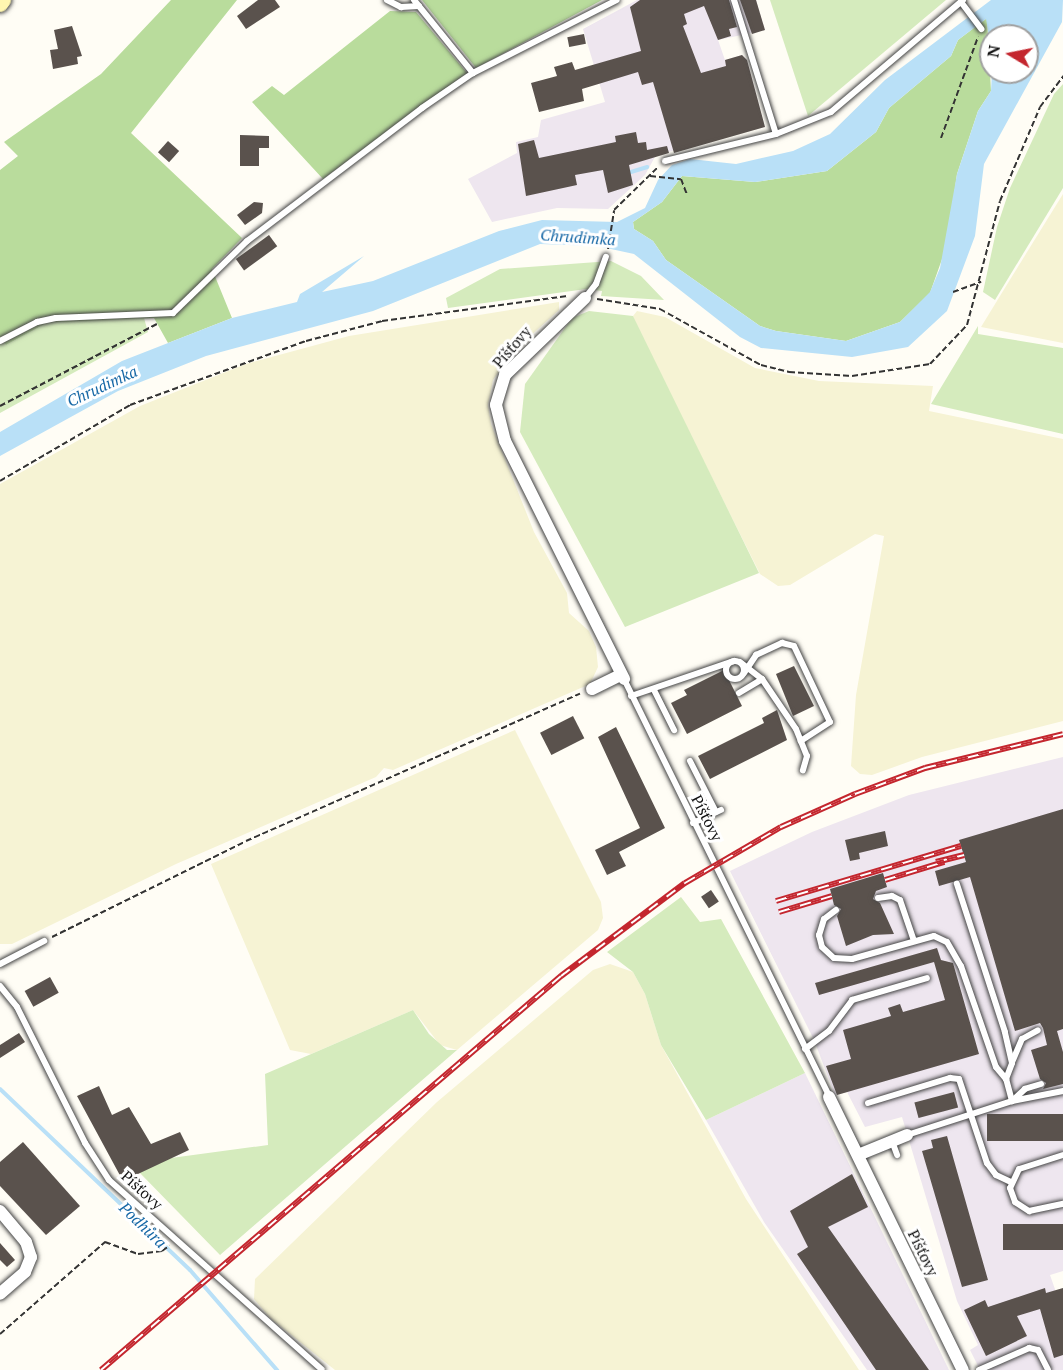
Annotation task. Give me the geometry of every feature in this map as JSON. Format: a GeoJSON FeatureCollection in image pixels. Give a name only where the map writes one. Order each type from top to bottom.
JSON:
{"type":"FeatureCollection","features":[{"type":"Feature","properties":{"kind":"street"},"geometry":{"type":"LineString","coordinates":[[0,4],[3,0]]}},
{"type":"Feature","properties":{"kind":"street","name":"Píšťovy"},"geometry":{"type":"LineString","coordinates":[[585,298],[505,375],[496,405],[505,441],[622,677]]}},
{"type":"Feature","properties":{"kind":"street"},"geometry":{"type":"LineString","coordinates":[[592,689],[622,677]]}},
{"type":"Feature","properties":{"kind":"street","name":"Píšťovy"},"geometry":{"type":"LineString","coordinates":[[829,1097],[963,1370]]}},
{"type":"Feature","properties":{"kind":"street"},"geometry":{"type":"LineString","coordinates":[[858,1155],[908,1135]]}},
{"type":"Feature","properties":{"kind":"street"},"geometry":{"type":"LineString","coordinates":[[0,1211],[26,1242],[31,1257],[26,1272],[0,1294]]}},
{"type":"Feature","properties":{"kind":"lane"},"geometry":{"type":"LineString","coordinates":[[387,0],[401,7],[419,6]]}},
{"type":"Feature","properties":{"kind":"lane"},"geometry":{"type":"LineString","coordinates":[[414,0],[473,73]]}},
{"type":"Feature","properties":{"kind":"lane"},"geometry":{"type":"LineString","coordinates":[[0,341],[37,322],[56,318],[173,313],[247,241],[473,73],[617,0]]}},
{"type":"Feature","properties":{"kind":"lane"},"geometry":{"type":"LineString","coordinates":[[734,0],[776,134]]}},
{"type":"Feature","properties":{"kind":"lane"},"geometry":{"type":"LineString","coordinates":[[665,161],[776,134],[831,112],[962,1],[979,26]]}},
{"type":"Feature","properties":{"kind":"lane"},"geometry":{"type":"LineString","coordinates":[[585,298],[596,284],[606,257]]}},
{"type":"Feature","properties":{"kind":"lane"},"geometry":{"type":"LineString","coordinates":[[737,661],[727,667],[728,675],[736,679],[744,673],[753,657],[776,645],[794,646],[830,722],[801,741]]}},
{"type":"Feature","properties":{"kind":"lane"},"geometry":{"type":"LineString","coordinates":[[737,661],[744,673]]}},
{"type":"Feature","properties":{"kind":"lane"},"geometry":{"type":"LineString","coordinates":[[631,696],[737,661],[747,666],[762,680],[801,741],[807,756],[803,770]]}},
{"type":"Feature","properties":{"kind":"lane","name":"Píšťovy"},"geometry":{"type":"LineString","coordinates":[[622,677],[829,1097]]}},
{"type":"Feature","properties":{"kind":"lane"},"geometry":{"type":"LineString","coordinates":[[739,693],[762,680]]}},
{"type":"Feature","properties":{"kind":"lane"},"geometry":{"type":"LineString","coordinates":[[654,690],[674,730]]}},
{"type":"Feature","properties":{"kind":"lane"},"geometry":{"type":"LineString","coordinates":[[690,761],[718,811],[693,823]]}},
{"type":"Feature","properties":{"kind":"lane"},"geometry":{"type":"LineString","coordinates":[[957,884],[1012,1063]]}},
{"type":"Feature","properties":{"kind":"lane"},"geometry":{"type":"LineString","coordinates":[[878,898],[891,896],[900,900],[914,941]]}},
{"type":"Feature","properties":{"kind":"lane"},"geometry":{"type":"LineString","coordinates":[[836,910],[824,919],[819,936],[825,951],[834,958],[852,959],[939,936],[951,948],[996,1067],[1006,1079],[1012,1101]]}},
{"type":"Feature","properties":{"kind":"lane"},"geometry":{"type":"LineString","coordinates":[[0,964],[44,942]]}},
{"type":"Feature","properties":{"kind":"lane"},"geometry":{"type":"LineString","coordinates":[[805,1049],[829,1031],[852,1000],[927,978]]}},
{"type":"Feature","properties":{"kind":"lane","name":"Píšťovy"},"geometry":{"type":"LineString","coordinates":[[0,986],[17,1007],[85,1143],[109,1180],[322,1370]]}},
{"type":"Feature","properties":{"kind":"lane"},"geometry":{"type":"LineString","coordinates":[[1006,1079],[1022,1039],[1038,1030]]}},
{"type":"Feature","properties":{"kind":"lane"},"geometry":{"type":"LineString","coordinates":[[868,1103],[953,1077],[966,1089],[989,1168],[1011,1182]]}},
{"type":"Feature","properties":{"kind":"lane"},"geometry":{"type":"LineString","coordinates":[[1012,1101],[1025,1089],[1041,1084]]}},
{"type":"Feature","properties":{"kind":"lane"},"geometry":{"type":"LineString","coordinates":[[908,1135],[973,1116],[1012,1101],[1063,1091]]}},
{"type":"Feature","properties":{"kind":"lane"},"geometry":{"type":"LineString","coordinates":[[892,1140],[897,1155]]}},
{"type":"Feature","properties":{"kind":"lane"},"geometry":{"type":"LineString","coordinates":[[1063,1155],[1024,1166],[1011,1182],[1012,1198],[1024,1209],[1063,1204]]}},
{"type":"Feature","properties":{"kind":"lane"},"geometry":{"type":"LineString","coordinates":[[938,1301],[938,1319]]}},
{"type":"Feature","properties":{"kind":"lane"},"geometry":{"type":"LineString","coordinates":[[978,1370],[1029,1348],[1038,1350],[1048,1370]]}},
{"type":"Feature","properties":{"kind":"path"},"geometry":{"type":"LineString","coordinates":[[941,138],[979,34]]}},
{"type":"Feature","properties":{"kind":"path"},"geometry":{"type":"LineString","coordinates":[[0,481],[130,405],[306,341],[436,312],[547,297],[585,298],[660,309],[761,365],[826,377],[852,376],[930,364],[967,325],[981,282],[1000,201],[1040,107],[1063,76]]}},
{"type":"Feature","properties":{"kind":"path"},"geometry":{"type":"LineString","coordinates":[[606,257],[614,210],[665,161]]}},
{"type":"Feature","properties":{"kind":"path"},"geometry":{"type":"LineString","coordinates":[[649,176],[681,179],[687,195]]}},
{"type":"Feature","properties":{"kind":"path"},"geometry":{"type":"LineString","coordinates":[[953,292],[981,282]]}},
{"type":"Feature","properties":{"kind":"path"},"geometry":{"type":"LineString","coordinates":[[0,406],[173,313]]}},
{"type":"Feature","properties":{"kind":"path"},"geometry":{"type":"LineString","coordinates":[[44,942],[246,841],[592,689]]}},
{"type":"Feature","properties":{"kind":"path"},"geometry":{"type":"LineString","coordinates":[[0,1334],[105,1242],[138,1254],[162,1251],[171,1244]]}},
{"type":"Feature","properties":{"kind":"shaded area"},"geometry":{"type":"Polygon","coordinates":[[[637,0],[756,0],[765,30],[718,40],[725,60],[742,55],[747,60],[765,127],[656,155],[645,175],[608,209],[557,208],[492,222],[468,179],[517,153],[516,142],[538,137],[541,120],[605,102],[583,29],[637,0]]]}},
{"type":"Feature","properties":{"kind":"shaded area"},"geometry":{"type":"Polygon","coordinates":[[[1063,194],[1063,343],[981,327],[1011,278],[1063,194]]]}},
{"type":"Feature","properties":{"kind":"shaded area"},"geometry":{"type":"Polygon","coordinates":[[[559,302],[559,310],[516,349],[493,380],[488,405],[491,424],[534,532],[567,593],[569,613],[589,631],[596,647],[598,667],[590,684],[393,770],[384,768],[376,777],[176,864],[12,944],[0,944],[0,484],[140,406],[246,364],[349,336],[559,302]]]}},
{"type":"Feature","properties":{"kind":"shaded area"},"geometry":{"type":"Polygon","coordinates":[[[637,311],[665,317],[755,368],[819,381],[933,386],[929,411],[1063,439],[1063,721],[922,757],[872,775],[860,774],[851,766],[856,695],[884,536],[875,534],[790,585],[778,586],[760,574],[636,326],[633,316],[637,311]]]}},
{"type":"Feature","properties":{"kind":"shaded area"},"geometry":{"type":"Polygon","coordinates":[[[515,730],[601,902],[603,918],[598,930],[457,1050],[440,1045],[413,1010],[311,1054],[290,1050],[211,864],[515,730]]]}},
{"type":"Feature","properties":{"kind":"shaded area"},"geometry":{"type":"Polygon","coordinates":[[[1063,757],[1063,1271],[1050,1275],[1063,1312],[1063,1370],[980,1370],[970,1350],[978,1345],[957,1301],[902,1117],[865,1127],[847,1092],[835,1095],[814,1040],[730,871],[812,832],[909,795],[1063,757]]]}},
{"type":"Feature","properties":{"kind":"shaded area"},"geometry":{"type":"Polygon","coordinates":[[[610,964],[633,972],[645,994],[661,1045],[746,1199],[859,1370],[335,1370],[270,1318],[254,1299],[255,1279],[437,1102],[593,970],[610,964]]]}},
{"type":"Feature","properties":{"kind":"shaded area"},"geometry":{"type":"Polygon","coordinates":[[[805,1073],[949,1370],[867,1370],[764,1222],[706,1120],[805,1073]]]}},
{"type":"Feature","properties":{"kind":"green space"},"geometry":{"type":"Polygon","coordinates":[[[171,0],[237,0],[131,133],[242,238],[212,269],[232,318],[168,343],[154,318],[47,323],[6,345],[0,339],[0,170],[18,156],[4,142],[101,74],[171,0]]]}},
{"type":"Feature","properties":{"kind":"green space"},"geometry":{"type":"Polygon","coordinates":[[[422,0],[602,0],[476,68],[422,0]]]}},
{"type":"Feature","properties":{"kind":"green space"},"geometry":{"type":"Polygon","coordinates":[[[770,0],[946,0],[808,116],[770,0]]]}},
{"type":"Feature","properties":{"kind":"green space"},"geometry":{"type":"Polygon","coordinates":[[[390,11],[416,12],[467,73],[323,179],[252,102],[272,86],[284,95],[390,11]]]}},
{"type":"Feature","properties":{"kind":"green space"},"geometry":{"type":"Polygon","coordinates":[[[987,18],[987,24],[979,24],[987,18]]]}},
{"type":"Feature","properties":{"kind":"green space"},"geometry":{"type":"Polygon","coordinates":[[[979,24],[979,84],[991,84],[991,91],[978,111],[957,174],[947,245],[930,293],[900,322],[846,341],[776,331],[760,326],[666,260],[653,241],[634,229],[633,222],[662,202],[682,176],[755,182],[827,171],[876,132],[889,108],[951,56],[958,40],[979,24]]]}},
{"type":"Feature","properties":{"kind":"green space"},"geometry":{"type":"Polygon","coordinates":[[[1063,84],[1063,188],[995,300],[983,292],[997,227],[1010,188],[1054,94],[1063,84]]]}},
{"type":"Feature","properties":{"kind":"green space"},"geometry":{"type":"Polygon","coordinates":[[[611,261],[641,276],[664,300],[601,296],[602,291],[586,289],[448,308],[446,298],[500,269],[611,261]]]}},
{"type":"Feature","properties":{"kind":"green space"},"geometry":{"type":"Polygon","coordinates":[[[589,311],[633,316],[759,573],[625,627],[520,432],[525,384],[572,318],[589,311]]]}},
{"type":"Feature","properties":{"kind":"green space"},"geometry":{"type":"Polygon","coordinates":[[[144,318],[148,332],[0,413],[0,339],[6,345],[47,323],[144,318]]]}},
{"type":"Feature","properties":{"kind":"green space"},"geometry":{"type":"Polygon","coordinates":[[[978,326],[978,334],[1063,348],[1063,434],[931,404],[978,326]]]}},
{"type":"Feature","properties":{"kind":"green space"},"geometry":{"type":"Polygon","coordinates":[[[681,897],[700,922],[721,919],[805,1073],[706,1120],[661,1045],[645,994],[633,972],[607,952],[681,897]]]}},
{"type":"Feature","properties":{"kind":"green space"},"geometry":{"type":"Polygon","coordinates":[[[413,1010],[429,1034],[447,1050],[457,1050],[220,1255],[139,1172],[171,1158],[268,1145],[265,1074],[413,1010]]]}},
{"type":"Feature","properties":{"kind":"water","name":"Chrudimka"},"geometry":{"type":"Polygon","coordinates":[[[991,0],[1063,0],[1062,22],[1039,64],[1039,24],[987,24],[986,19],[958,40],[951,56],[889,108],[876,132],[827,171],[755,182],[682,176],[662,202],[633,222],[634,229],[653,241],[666,260],[760,326],[776,331],[846,341],[900,322],[930,292],[940,268],[957,174],[978,111],[991,91],[991,84],[1028,84],[984,164],[975,236],[947,311],[908,347],[852,357],[761,348],[740,337],[634,254],[597,246],[540,244],[373,311],[206,356],[118,391],[0,456],[0,432],[122,361],[232,318],[297,302],[300,294],[364,256],[322,292],[373,281],[499,231],[542,220],[617,222],[645,208],[658,180],[672,165],[690,159],[736,164],[793,151],[830,134],[885,80],[991,0]]]}},
{"type":"Feature","properties":{"kind":"building"},"geometry":{"type":"Polygon","coordinates":[[[258,0],[275,0],[280,7],[246,29],[237,16],[258,0]]]}},
{"type":"Feature","properties":{"kind":"building"},"geometry":{"type":"Polygon","coordinates":[[[640,0],[729,0],[737,27],[729,29],[731,36],[718,40],[704,6],[684,14],[687,24],[683,26],[701,73],[726,66],[725,60],[742,55],[747,60],[765,127],[674,153],[653,82],[642,85],[638,72],[582,89],[584,101],[539,112],[531,83],[557,76],[554,67],[572,62],[575,70],[641,51],[630,7],[640,0]]]}},
{"type":"Feature","properties":{"kind":"building"},"geometry":{"type":"Polygon","coordinates":[[[740,0],[756,0],[765,30],[752,34],[740,0]]]}},
{"type":"Feature","properties":{"kind":"building"},"geometry":{"type":"Polygon","coordinates":[[[72,26],[82,56],[77,57],[78,64],[53,69],[50,50],[58,49],[54,30],[72,26]]]}},
{"type":"Feature","properties":{"kind":"building"},"geometry":{"type":"Polygon","coordinates":[[[584,34],[586,44],[569,47],[567,37],[584,34]]]}},
{"type":"Feature","properties":{"kind":"building"},"geometry":{"type":"Polygon","coordinates":[[[636,132],[638,143],[646,142],[647,150],[667,146],[669,153],[629,165],[633,185],[608,193],[603,170],[575,175],[577,185],[526,196],[518,144],[534,140],[539,158],[616,142],[615,136],[636,132]]]}},
{"type":"Feature","properties":{"kind":"building"},"geometry":{"type":"Polygon","coordinates":[[[240,135],[269,136],[269,148],[259,148],[259,166],[240,166],[240,135]]]}},
{"type":"Feature","properties":{"kind":"building"},"geometry":{"type":"Polygon","coordinates":[[[168,141],[179,151],[169,162],[158,152],[168,141]]]}},
{"type":"Feature","properties":{"kind":"building"},"geometry":{"type":"Polygon","coordinates":[[[254,202],[263,203],[262,213],[245,225],[237,215],[254,202]]]}},
{"type":"Feature","properties":{"kind":"building"},"geometry":{"type":"Polygon","coordinates":[[[269,235],[277,246],[244,270],[236,259],[269,235]]]}},
{"type":"Feature","properties":{"kind":"building"},"geometry":{"type":"Polygon","coordinates":[[[794,666],[814,706],[793,716],[776,674],[794,666]]]}},
{"type":"Feature","properties":{"kind":"building"},"geometry":{"type":"Polygon","coordinates":[[[724,670],[742,706],[687,734],[671,703],[687,695],[684,690],[724,670]]]}},
{"type":"Feature","properties":{"kind":"building"},"geometry":{"type":"Polygon","coordinates":[[[777,710],[787,740],[710,779],[698,756],[764,723],[762,718],[777,710]]]}},
{"type":"Feature","properties":{"kind":"building"},"geometry":{"type":"Polygon","coordinates":[[[573,716],[584,738],[551,755],[540,733],[573,716]]]}},
{"type":"Feature","properties":{"kind":"building"},"geometry":{"type":"Polygon","coordinates":[[[616,727],[665,828],[619,852],[626,866],[607,875],[595,850],[640,828],[598,737],[616,727]]]}},
{"type":"Feature","properties":{"kind":"building"},"geometry":{"type":"Polygon","coordinates":[[[1063,809],[1063,1029],[1057,1031],[1063,1052],[1063,1084],[1043,1089],[1046,1083],[1040,1079],[1031,1050],[1047,1045],[1043,1028],[1040,1023],[1015,1031],[970,877],[939,886],[935,871],[966,862],[959,840],[1063,809]]]}},
{"type":"Feature","properties":{"kind":"building"},"geometry":{"type":"Polygon","coordinates":[[[885,831],[888,846],[859,853],[860,859],[850,861],[845,840],[885,831]]]}},
{"type":"Feature","properties":{"kind":"building"},"geometry":{"type":"Polygon","coordinates":[[[883,873],[887,887],[876,891],[873,899],[880,903],[894,934],[873,935],[846,946],[837,916],[841,909],[834,905],[830,889],[883,873]]]}},
{"type":"Feature","properties":{"kind":"building"},"geometry":{"type":"Polygon","coordinates":[[[711,890],[719,902],[709,908],[701,897],[711,890]]]}},
{"type":"Feature","properties":{"kind":"building"},"geometry":{"type":"Polygon","coordinates":[[[937,948],[941,960],[953,963],[979,1054],[837,1095],[826,1066],[851,1059],[843,1030],[891,1016],[888,1008],[900,1004],[903,1012],[945,1000],[934,962],[819,995],[815,983],[937,948]]]}},
{"type":"Feature","properties":{"kind":"building"},"geometry":{"type":"Polygon","coordinates":[[[50,977],[59,993],[33,1007],[25,991],[50,977]]]}},
{"type":"Feature","properties":{"kind":"building"},"geometry":{"type":"Polygon","coordinates":[[[19,1033],[25,1042],[0,1058],[0,1045],[19,1033]]]}},
{"type":"Feature","properties":{"kind":"building"},"geometry":{"type":"Polygon","coordinates":[[[99,1086],[112,1115],[129,1107],[151,1144],[180,1132],[189,1150],[123,1181],[77,1096],[99,1086]]]}},
{"type":"Feature","properties":{"kind":"building"},"geometry":{"type":"Polygon","coordinates":[[[954,1092],[958,1107],[919,1118],[914,1103],[954,1092]]]}},
{"type":"Feature","properties":{"kind":"building"},"geometry":{"type":"Polygon","coordinates":[[[987,1114],[1063,1114],[1063,1141],[987,1141],[987,1114]]]}},
{"type":"Feature","properties":{"kind":"building"},"geometry":{"type":"Polygon","coordinates":[[[947,1136],[988,1280],[962,1287],[922,1151],[933,1148],[931,1140],[947,1136]]]}},
{"type":"Feature","properties":{"kind":"building"},"geometry":{"type":"Polygon","coordinates":[[[23,1142],[80,1206],[46,1235],[0,1186],[0,1162],[23,1142]]]}},
{"type":"Feature","properties":{"kind":"building"},"geometry":{"type":"Polygon","coordinates":[[[852,1174],[868,1207],[828,1227],[929,1370],[876,1370],[797,1254],[808,1247],[790,1211],[852,1174]]]}},
{"type":"Feature","properties":{"kind":"building"},"geometry":{"type":"Polygon","coordinates":[[[1003,1224],[1063,1224],[1063,1250],[1003,1250],[1003,1224]]]}},
{"type":"Feature","properties":{"kind":"building"},"geometry":{"type":"Polygon","coordinates":[[[0,1243],[15,1260],[7,1267],[0,1260],[0,1243]]]}},
{"type":"Feature","properties":{"kind":"building"},"geometry":{"type":"Polygon","coordinates":[[[1045,1288],[1046,1293],[1063,1288],[1063,1355],[1054,1358],[1040,1309],[1017,1316],[1027,1336],[986,1356],[964,1310],[985,1300],[988,1307],[1045,1288]]]}},
{"type":"Feature","properties":{"kind":"waterway"},"geometry":{"type":"LineString","coordinates":[[631,172],[647,167]]}},
{"type":"Feature","properties":{"kind":"waterway","name":"Podhůra"},"geometry":{"type":"LineString","coordinates":[[0,1089],[190,1270],[277,1370]]}},
{"type":"Feature","properties":{"kind":"railway"},"geometry":{"type":"LineString","coordinates":[[101,1370],[561,976],[685,883],[781,827],[855,794],[925,768],[1063,734]]}},
{"type":"Feature","properties":{"kind":"railway"},"geometry":{"type":"LineString","coordinates":[[776,901],[961,846]]}},
{"type":"Feature","properties":{"kind":"railway"},"geometry":{"type":"LineString","coordinates":[[936,862],[964,855]]}},
{"type":"Feature","properties":{"kind":"railway"},"geometry":{"type":"LineString","coordinates":[[885,880],[944,862]]}},
{"type":"Feature","properties":{"kind":"railway"},"geometry":{"type":"LineString","coordinates":[[779,912],[832,896]]}}]}
